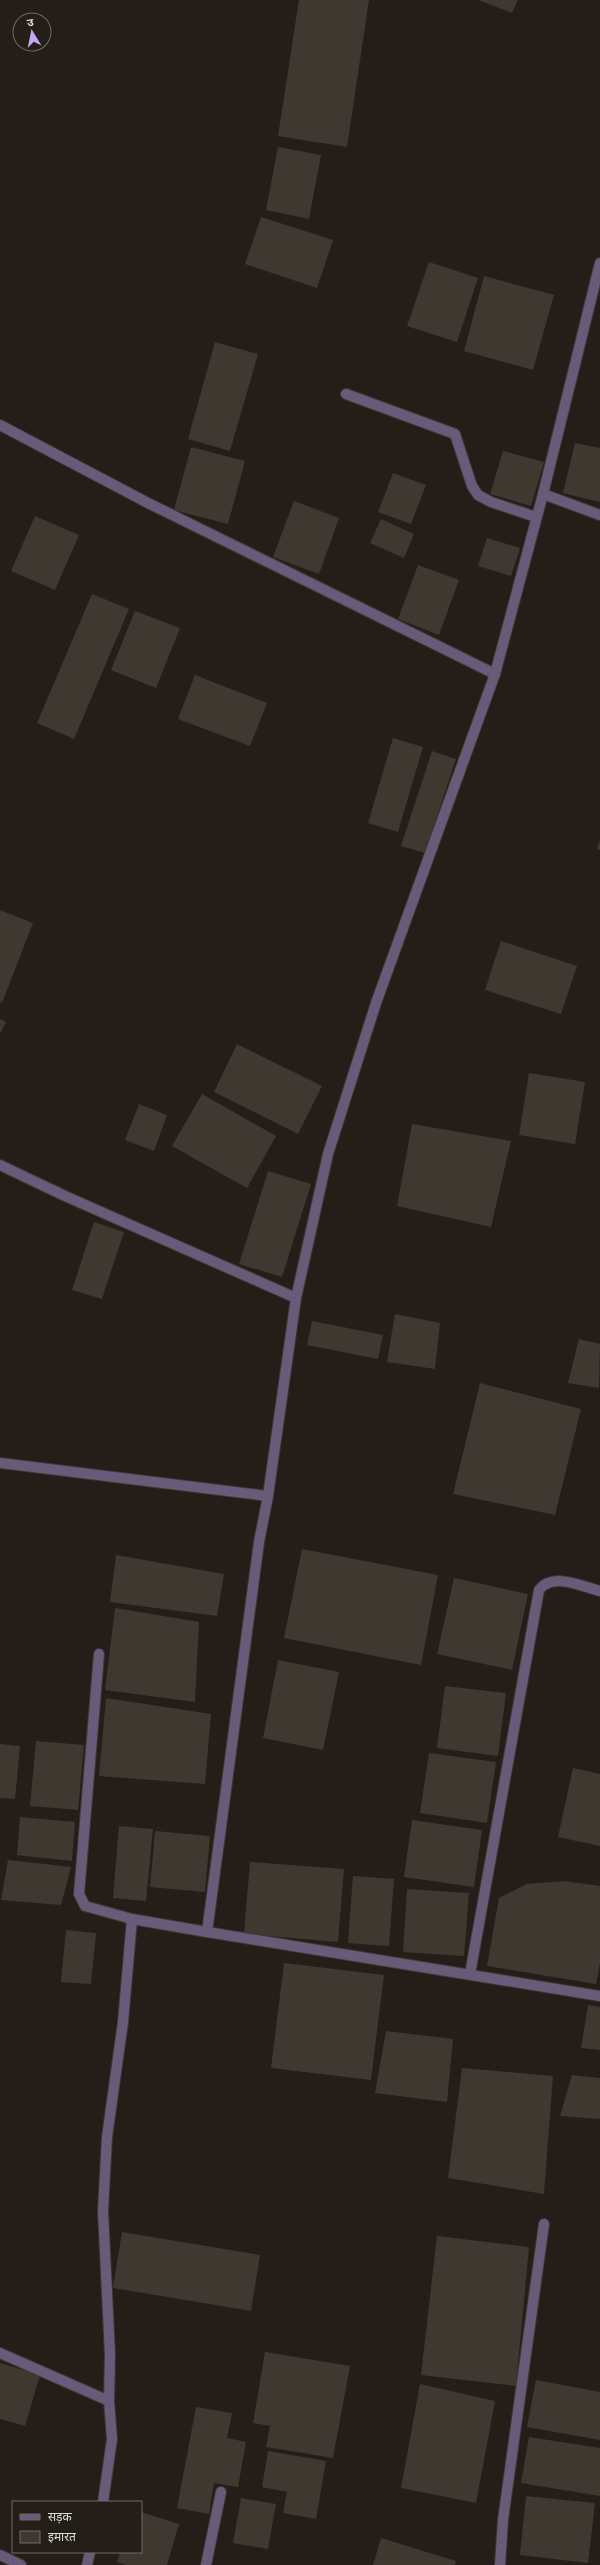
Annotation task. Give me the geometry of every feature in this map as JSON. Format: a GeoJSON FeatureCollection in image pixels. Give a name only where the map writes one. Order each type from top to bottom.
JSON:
{"type":"FeatureCollection","features":[{"type":"Feature","properties":{"kind":"street"},"geometry":{"type":"LineString","coordinates":[[207,1932],[225,1787],[259,1542],[268,1496],[296,1298],[328,1154],[376,1003],[494,674],[543,494],[600,263]]}},
{"type":"Feature","properties":{"kind":"street"},"geometry":{"type":"LineString","coordinates":[[346,394],[455,434],[472,486],[478,495],[491,502],[536,517]]}},
{"type":"Feature","properties":{"kind":"street"},"geometry":{"type":"LineString","coordinates":[[0,425],[148,503],[494,674]]}},
{"type":"Feature","properties":{"kind":"street"},"geometry":{"type":"LineString","coordinates":[[543,494],[600,515]]}},
{"type":"Feature","properties":{"kind":"street"},"geometry":{"type":"LineString","coordinates":[[0,1165],[65,1196],[296,1298]]}},
{"type":"Feature","properties":{"kind":"street"},"geometry":{"type":"LineString","coordinates":[[0,1463],[268,1496]]}},
{"type":"Feature","properties":{"kind":"street"},"geometry":{"type":"LineString","coordinates":[[470,1974],[539,1590],[544,1584],[553,1581],[562,1581],[600,1591]]}},
{"type":"Feature","properties":{"kind":"street"},"geometry":{"type":"LineString","coordinates":[[99,1654],[79,1894],[85,1906],[132,1918],[207,1932],[600,1996]]}},
{"type":"Feature","properties":{"kind":"street"},"geometry":{"type":"LineString","coordinates":[[103,2501],[112,2439],[109,2400],[110,2355],[103,2211],[107,2137],[123,2022],[132,1918]]}},
{"type":"Feature","properties":{"kind":"street"},"geometry":{"type":"LineString","coordinates":[[500,2565],[503,2520],[544,2224]]}},
{"type":"Feature","properties":{"kind":"street"},"geometry":{"type":"LineString","coordinates":[[0,2353],[109,2400]]}},
{"type":"Feature","properties":{"kind":"street"},"geometry":{"type":"LineString","coordinates":[[206,2565],[222,2492]]}},
{"type":"Feature","properties":{"kind":"street"},"geometry":{"type":"LineString","coordinates":[[87,2565],[90,2553]]}},
{"type":"Feature","properties":{"kind":"street"},"geometry":{"type":"LineString","coordinates":[[0,2555],[21,2565]]}},
{"type":"Feature","properties":{"kind":"building"},"geometry":{"type":"Polygon","coordinates":[[[299,0],[369,0],[347,147],[278,136],[299,0]]]}},
{"type":"Feature","properties":{"kind":"building"},"geometry":{"type":"Polygon","coordinates":[[[478,0],[518,0],[512,13],[478,0]]]}},
{"type":"Feature","properties":{"kind":"building"},"geometry":{"type":"Polygon","coordinates":[[[278,147],[321,155],[309,219],[266,210],[278,147]]]}},
{"type":"Feature","properties":{"kind":"building"},"geometry":{"type":"Polygon","coordinates":[[[261,217],[333,240],[317,288],[245,264],[261,217]]]}},
{"type":"Feature","properties":{"kind":"building"},"geometry":{"type":"Polygon","coordinates":[[[429,262],[478,278],[457,342],[407,326],[429,262]]]}},
{"type":"Feature","properties":{"kind":"building"},"geometry":{"type":"Polygon","coordinates":[[[484,276],[554,295],[533,370],[464,351],[484,276]]]}},
{"type":"Feature","properties":{"kind":"building"},"geometry":{"type":"Polygon","coordinates":[[[215,342],[258,354],[230,451],[188,439],[215,342]]]}},
{"type":"Feature","properties":{"kind":"building"},"geometry":{"type":"Polygon","coordinates":[[[575,443],[600,448],[600,502],[563,493],[575,443]]]}},
{"type":"Feature","properties":{"kind":"building"},"geometry":{"type":"Polygon","coordinates":[[[191,447],[245,461],[228,524],[174,510],[191,447]]]}},
{"type":"Feature","properties":{"kind":"building"},"geometry":{"type":"Polygon","coordinates":[[[503,451],[544,462],[531,506],[490,494],[503,451]]]}},
{"type":"Feature","properties":{"kind":"building"},"geometry":{"type":"Polygon","coordinates":[[[393,473],[426,485],[411,524],[378,512],[393,473]]]}},
{"type":"Feature","properties":{"kind":"building"},"geometry":{"type":"Polygon","coordinates":[[[294,501],[339,518],[319,574],[273,557],[294,501]]]}},
{"type":"Feature","properties":{"kind":"building"},"geometry":{"type":"Polygon","coordinates":[[[35,516],[79,535],[55,590],[11,571],[35,516]]]}},
{"type":"Feature","properties":{"kind":"building"},"geometry":{"type":"Polygon","coordinates":[[[381,519],[414,534],[404,558],[370,543],[381,519]]]}},
{"type":"Feature","properties":{"kind":"building"},"geometry":{"type":"Polygon","coordinates":[[[487,538],[520,548],[511,576],[478,566],[487,538]]]}},
{"type":"Feature","properties":{"kind":"building"},"geometry":{"type":"Polygon","coordinates":[[[418,565],[459,580],[439,635],[398,619],[418,565]]]}},
{"type":"Feature","properties":{"kind":"building"},"geometry":{"type":"Polygon","coordinates":[[[92,594],[129,609],[74,739],[37,723],[92,594]]]}},
{"type":"Feature","properties":{"kind":"building"},"geometry":{"type":"Polygon","coordinates":[[[135,611],[180,628],[156,688],[111,670],[135,611]]]}},
{"type":"Feature","properties":{"kind":"building"},"geometry":{"type":"Polygon","coordinates":[[[195,675],[267,703],[250,746],[178,719],[195,675]]]}},
{"type":"Feature","properties":{"kind":"building"},"geometry":{"type":"Polygon","coordinates":[[[393,738],[423,747],[398,832],[368,823],[393,738]]]}},
{"type":"Feature","properties":{"kind":"building"},"geometry":{"type":"Polygon","coordinates":[[[432,751],[456,759],[425,853],[401,846],[432,751]]]}},
{"type":"Feature","properties":{"kind":"building"},"geometry":{"type":"Polygon","coordinates":[[[600,840],[600,850],[597,849],[600,840]]]}},
{"type":"Feature","properties":{"kind":"building"},"geometry":{"type":"Polygon","coordinates":[[[0,910],[33,923],[2,1003],[0,1002],[0,910]]]}},
{"type":"Feature","properties":{"kind":"building"},"geometry":{"type":"Polygon","coordinates":[[[501,941],[577,966],[561,1014],[485,990],[501,941]]]}},
{"type":"Feature","properties":{"kind":"building"},"geometry":{"type":"Polygon","coordinates":[[[0,1019],[6,1022],[0,1034],[0,1019]]]}},
{"type":"Feature","properties":{"kind":"building"},"geometry":{"type":"Polygon","coordinates":[[[237,1044],[322,1086],[298,1134],[214,1092],[237,1044]]]}},
{"type":"Feature","properties":{"kind":"building"},"geometry":{"type":"Polygon","coordinates":[[[529,1073],[585,1082],[575,1144],[519,1135],[529,1073]]]}},
{"type":"Feature","properties":{"kind":"building"},"geometry":{"type":"Polygon","coordinates":[[[202,1094],[276,1136],[247,1188],[172,1146],[202,1094]]]}},
{"type":"Feature","properties":{"kind":"building"},"geometry":{"type":"Polygon","coordinates":[[[139,1104],[167,1115],[154,1151],[125,1140],[139,1104]]]}},
{"type":"Feature","properties":{"kind":"building"},"geometry":{"type":"Polygon","coordinates":[[[412,1124],[511,1141],[491,1227],[397,1206],[412,1124]]]}},
{"type":"Feature","properties":{"kind":"building"},"geometry":{"type":"Polygon","coordinates":[[[268,1171],[311,1184],[282,1277],[239,1264],[268,1171]]]}},
{"type":"Feature","properties":{"kind":"building"},"geometry":{"type":"Polygon","coordinates":[[[94,1222],[124,1232],[102,1299],[72,1290],[94,1222]]]}},
{"type":"Feature","properties":{"kind":"building"},"geometry":{"type":"Polygon","coordinates":[[[395,1314],[440,1323],[435,1369],[387,1362],[395,1314]]]}},
{"type":"Feature","properties":{"kind":"building"},"geometry":{"type":"Polygon","coordinates":[[[312,1321],[383,1335],[378,1359],[307,1345],[312,1321]]]}},
{"type":"Feature","properties":{"kind":"building"},"geometry":{"type":"Polygon","coordinates":[[[579,1339],[600,1344],[599,1388],[568,1383],[579,1339]]]}},
{"type":"Feature","properties":{"kind":"building"},"geometry":{"type":"Polygon","coordinates":[[[480,1383],[581,1409],[555,1515],[453,1494],[480,1383]]]}},
{"type":"Feature","properties":{"kind":"building"},"geometry":{"type":"Polygon","coordinates":[[[302,1549],[438,1575],[421,1665],[284,1638],[302,1549]]]}},
{"type":"Feature","properties":{"kind":"building"},"geometry":{"type":"Polygon","coordinates":[[[116,1555],[224,1574],[217,1616],[110,1602],[116,1555]]]}},
{"type":"Feature","properties":{"kind":"building"},"geometry":{"type":"Polygon","coordinates":[[[454,1578],[528,1594],[512,1670],[437,1654],[454,1578]]]}},
{"type":"Feature","properties":{"kind":"building"},"geometry":{"type":"Polygon","coordinates":[[[115,1608],[199,1622],[195,1702],[105,1690],[115,1608]]]}},
{"type":"Feature","properties":{"kind":"building"},"geometry":{"type":"Polygon","coordinates":[[[278,1660],[339,1672],[323,1750],[263,1738],[278,1660]]]}},
{"type":"Feature","properties":{"kind":"building"},"geometry":{"type":"Polygon","coordinates":[[[445,1686],[506,1693],[498,1756],[437,1748],[445,1686]]]}},
{"type":"Feature","properties":{"kind":"building"},"geometry":{"type":"Polygon","coordinates":[[[106,1698],[211,1714],[205,1784],[99,1776],[106,1698]]]}},
{"type":"Feature","properties":{"kind":"building"},"geometry":{"type":"Polygon","coordinates":[[[36,1741],[84,1745],[78,1810],[30,1806],[36,1741]]]}},
{"type":"Feature","properties":{"kind":"building"},"geometry":{"type":"Polygon","coordinates":[[[0,1744],[20,1746],[15,1799],[0,1798],[0,1744]]]}},
{"type":"Feature","properties":{"kind":"building"},"geometry":{"type":"Polygon","coordinates":[[[429,1753],[496,1762],[487,1823],[420,1813],[429,1753]]]}},
{"type":"Feature","properties":{"kind":"building"},"geometry":{"type":"Polygon","coordinates":[[[573,1768],[600,1774],[600,1846],[558,1837],[573,1768]]]}},
{"type":"Feature","properties":{"kind":"building"},"geometry":{"type":"Polygon","coordinates":[[[20,1817],[75,1822],[72,1861],[17,1855],[20,1817]]]}},
{"type":"Feature","properties":{"kind":"building"},"geometry":{"type":"Polygon","coordinates":[[[412,1820],[482,1830],[474,1887],[404,1877],[412,1820]]]}},
{"type":"Feature","properties":{"kind":"building"},"geometry":{"type":"Polygon","coordinates":[[[119,1826],[153,1829],[146,1901],[113,1898],[119,1826]]]}},
{"type":"Feature","properties":{"kind":"building"},"geometry":{"type":"Polygon","coordinates":[[[155,1831],[210,1836],[205,1892],[150,1887],[155,1831]]]}},
{"type":"Feature","properties":{"kind":"building"},"geometry":{"type":"Polygon","coordinates":[[[8,1860],[71,1867],[61,1905],[1,1900],[8,1860]]]}},
{"type":"Feature","properties":{"kind":"building"},"geometry":{"type":"Polygon","coordinates":[[[250,1862],[344,1869],[338,1942],[244,1934],[250,1862]]]}},
{"type":"Feature","properties":{"kind":"building"},"geometry":{"type":"Polygon","coordinates":[[[353,1876],[394,1879],[389,1946],[348,1943],[353,1876]]]}},
{"type":"Feature","properties":{"kind":"building"},"geometry":{"type":"Polygon","coordinates":[[[564,1881],[600,1886],[600,1963],[596,1984],[487,1966],[499,1898],[527,1884],[564,1881]]]}},
{"type":"Feature","properties":{"kind":"building"},"geometry":{"type":"Polygon","coordinates":[[[407,1889],[469,1893],[464,1956],[403,1952],[407,1889]]]}},
{"type":"Feature","properties":{"kind":"building"},"geometry":{"type":"Polygon","coordinates":[[[66,1930],[96,1933],[91,1984],[61,1982],[66,1930]]]}},
{"type":"Feature","properties":{"kind":"building"},"geometry":{"type":"Polygon","coordinates":[[[284,1963],[384,1975],[371,2080],[271,2068],[284,1963]]]}},
{"type":"Feature","properties":{"kind":"building"},"geometry":{"type":"Polygon","coordinates":[[[588,2005],[600,2007],[600,2050],[581,2048],[588,2005]]]}},
{"type":"Feature","properties":{"kind":"building"},"geometry":{"type":"Polygon","coordinates":[[[386,2031],[453,2039],[447,2102],[375,2093],[386,2031]]]}},
{"type":"Feature","properties":{"kind":"building"},"geometry":{"type":"Polygon","coordinates":[[[462,2068],[553,2076],[544,2194],[448,2178],[462,2068]]]}},
{"type":"Feature","properties":{"kind":"building"},"geometry":{"type":"Polygon","coordinates":[[[572,2075],[600,2078],[600,2119],[560,2116],[572,2075]]]}},
{"type":"Feature","properties":{"kind":"building"},"geometry":{"type":"Polygon","coordinates":[[[122,2232],[260,2255],[251,2311],[113,2288],[122,2232]]]}},
{"type":"Feature","properties":{"kind":"building"},"geometry":{"type":"Polygon","coordinates":[[[437,2236],[529,2247],[516,2386],[421,2375],[437,2236]]]}},
{"type":"Feature","properties":{"kind":"building"},"geometry":{"type":"Polygon","coordinates":[[[265,2352],[350,2366],[333,2458],[266,2447],[270,2426],[253,2423],[265,2352]]]}},
{"type":"Feature","properties":{"kind":"building"},"geometry":{"type":"Polygon","coordinates":[[[0,2363],[40,2375],[25,2426],[0,2419],[0,2363]]]}},
{"type":"Feature","properties":{"kind":"building"},"geometry":{"type":"Polygon","coordinates":[[[536,2380],[600,2392],[600,2440],[527,2427],[536,2380]]]}},
{"type":"Feature","properties":{"kind":"building"},"geometry":{"type":"Polygon","coordinates":[[[420,2384],[495,2401],[476,2503],[401,2488],[420,2384]]]}},
{"type":"Feature","properties":{"kind":"building"},"geometry":{"type":"Polygon","coordinates":[[[196,2407],[232,2413],[227,2438],[246,2442],[238,2487],[214,2483],[209,2514],[177,2508],[196,2407]]]}},
{"type":"Feature","properties":{"kind":"building"},"geometry":{"type":"Polygon","coordinates":[[[529,2437],[600,2448],[600,2496],[521,2483],[529,2437]]]}},
{"type":"Feature","properties":{"kind":"building"},"geometry":{"type":"Polygon","coordinates":[[[268,2451],[326,2461],[316,2519],[283,2513],[287,2492],[262,2487],[268,2451]]]}},
{"type":"Feature","properties":{"kind":"building"},"geometry":{"type":"Polygon","coordinates":[[[526,2496],[595,2503],[588,2563],[520,2555],[526,2496]]]}},
{"type":"Feature","properties":{"kind":"building"},"geometry":{"type":"Polygon","coordinates":[[[241,2498],[276,2504],[268,2549],[233,2543],[241,2498]]]}},
{"type":"Feature","properties":{"kind":"building"},"geometry":{"type":"Polygon","coordinates":[[[142,2512],[179,2524],[167,2565],[126,2565],[117,2562],[120,2553],[142,2553],[142,2512]]]}},
{"type":"Feature","properties":{"kind":"building"},"geometry":{"type":"Polygon","coordinates":[[[381,2538],[456,2561],[455,2565],[373,2565],[381,2538]]]}}]}
